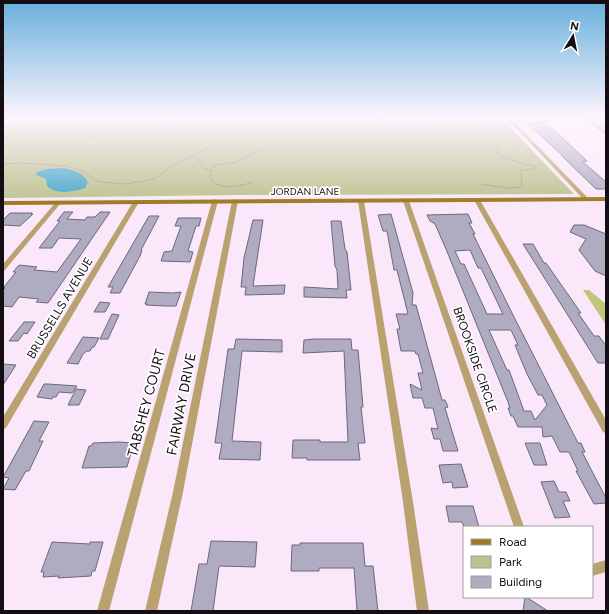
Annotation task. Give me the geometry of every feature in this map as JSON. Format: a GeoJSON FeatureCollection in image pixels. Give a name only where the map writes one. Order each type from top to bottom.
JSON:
{"type":"FeatureCollection","features":[{"type":"Feature","properties":{"kind":"main road","name":"JORDAN LANE"},"geometry":{"type":"LineString","coordinates":[[3,203],[606,199]]}},
{"type":"Feature","properties":{"kind":"street"},"geometry":{"type":"LineString","coordinates":[[535,146],[586,199]]}},
{"type":"Feature","properties":{"kind":"street"},"geometry":{"type":"LineString","coordinates":[[476,200],[606,429]]}},
{"type":"Feature","properties":{"kind":"street","name":"TABSHEY COURT"},"geometry":{"type":"LineString","coordinates":[[102,611],[215,201]]}},
{"type":"Feature","properties":{"kind":"street","name":"FAIRWAY DRIVE"},"geometry":{"type":"LineString","coordinates":[[151,611],[178,492],[235,201]]}},
{"type":"Feature","properties":{"kind":"street"},"geometry":{"type":"LineString","coordinates":[[361,201],[407,495],[423,611]]}},
{"type":"Feature","properties":{"kind":"street","name":"BROOKSIDE CIRCLE"},"geometry":{"type":"LineString","coordinates":[[406,201],[519,526]]}},
{"type":"Feature","properties":{"kind":"street","name":"BRUSSELLS AVENUE"},"geometry":{"type":"LineString","coordinates":[[3,425],[7,411],[136,202]]}},
{"type":"Feature","properties":{"kind":"street"},"geometry":{"type":"LineString","coordinates":[[3,268],[58,203]]}},
{"type":"Feature","properties":{"kind":"street"},"geometry":{"type":"LineString","coordinates":[[593,570],[606,566]]}},
{"type":"Feature","properties":{"kind":"path"},"geometry":{"type":"LineString","coordinates":[[3,164],[22,163],[67,166],[82,171],[99,181],[128,184],[154,179],[174,165],[211,146]]}},
{"type":"Feature","properties":{"kind":"path"},"geometry":{"type":"LineString","coordinates":[[481,184],[505,188],[519,188],[522,185],[521,170],[534,169],[536,167],[507,159],[498,154],[494,146]]}},
{"type":"Feature","properties":{"kind":"path"},"geometry":{"type":"LineString","coordinates":[[253,182],[233,186],[218,186],[214,184],[210,174],[211,170],[216,165],[237,162],[263,148]]}},
{"type":"Feature","properties":{"kind":"path"},"geometry":{"type":"LineString","coordinates":[[191,156],[198,158],[202,168],[207,171],[211,170]]}},
{"type":"Feature","properties":{"kind":"green space"},"geometry":{"type":"Polygon","coordinates":[[[3,146],[528,146],[574,194],[240,195],[3,198],[3,146]]]}},
{"type":"Feature","properties":{"kind":"green space"},"geometry":{"type":"Polygon","coordinates":[[[583,290],[589,290],[606,304],[606,325],[583,290]]]}},
{"type":"Feature","properties":{"kind":"water"},"geometry":{"type":"Polygon","coordinates":[[[64,168],[78,172],[84,176],[88,182],[85,188],[76,191],[55,191],[47,186],[46,179],[36,175],[37,172],[46,169],[64,168]]]}},
{"type":"Feature","properties":{"kind":"building"},"geometry":{"type":"Polygon","coordinates":[[[552,146],[571,146],[587,161],[583,162],[606,182],[606,189],[596,189],[552,146]]]}},
{"type":"Feature","properties":{"kind":"building"},"geometry":{"type":"Polygon","coordinates":[[[64,212],[73,212],[67,219],[85,220],[87,217],[95,217],[100,212],[110,212],[48,303],[36,302],[39,299],[19,297],[12,307],[3,306],[4,287],[16,272],[13,272],[19,265],[37,267],[34,270],[57,272],[81,239],[59,238],[52,248],[39,248],[60,221],[57,221],[64,212]]]}},
{"type":"Feature","properties":{"kind":"building"},"geometry":{"type":"Polygon","coordinates":[[[10,213],[33,214],[20,226],[3,225],[3,220],[10,213]]]}},
{"type":"Feature","properties":{"kind":"building"},"geometry":{"type":"Polygon","coordinates":[[[391,214],[413,293],[412,305],[416,305],[442,400],[445,400],[448,407],[445,408],[458,451],[443,451],[440,439],[434,439],[431,428],[438,429],[433,408],[425,408],[422,398],[413,398],[410,384],[422,390],[418,373],[423,373],[418,354],[416,354],[415,351],[401,351],[397,329],[400,329],[396,314],[408,314],[397,270],[394,270],[387,231],[383,231],[378,215],[391,214]]]}},
{"type":"Feature","properties":{"kind":"building"},"geometry":{"type":"Polygon","coordinates":[[[468,214],[472,223],[469,223],[475,234],[473,234],[578,443],[581,443],[585,452],[582,452],[606,498],[606,503],[594,504],[576,471],[578,471],[569,452],[560,452],[552,436],[543,437],[542,427],[518,427],[513,416],[511,416],[508,408],[510,408],[508,402],[446,249],[435,224],[430,221],[427,215],[468,214]],[[470,250],[455,251],[461,264],[464,264],[487,314],[503,314],[481,268],[478,268],[470,250]],[[489,330],[507,370],[509,370],[524,411],[531,411],[535,420],[547,405],[542,395],[538,395],[527,374],[515,345],[518,345],[511,330],[489,330]]]}},
{"type":"Feature","properties":{"kind":"building"},"geometry":{"type":"Polygon","coordinates":[[[149,216],[159,216],[141,250],[140,256],[120,293],[110,293],[113,287],[108,287],[149,216]]]}},
{"type":"Feature","properties":{"kind":"building"},"geometry":{"type":"Polygon","coordinates":[[[178,218],[201,218],[199,226],[196,226],[188,251],[193,252],[190,262],[161,261],[164,252],[172,251],[181,226],[175,226],[178,218]]]}},
{"type":"Feature","properties":{"kind":"building"},"geometry":{"type":"Polygon","coordinates":[[[253,220],[263,220],[253,286],[285,285],[284,294],[245,295],[246,287],[241,287],[244,258],[253,220]]]}},
{"type":"Feature","properties":{"kind":"building"},"geometry":{"type":"Polygon","coordinates":[[[331,221],[341,221],[345,249],[347,252],[351,290],[346,290],[347,298],[304,297],[304,287],[338,289],[331,221]]]}},
{"type":"Feature","properties":{"kind":"building"},"geometry":{"type":"Polygon","coordinates":[[[574,225],[584,225],[606,234],[606,276],[595,271],[579,250],[586,239],[570,232],[574,225]]]}},
{"type":"Feature","properties":{"kind":"building"},"geometry":{"type":"Polygon","coordinates":[[[523,244],[533,244],[544,263],[546,263],[581,313],[578,313],[594,336],[599,336],[606,346],[606,363],[598,363],[523,244]]]}},
{"type":"Feature","properties":{"kind":"building"},"geometry":{"type":"Polygon","coordinates":[[[149,292],[181,292],[176,306],[165,306],[146,305],[149,292]]]}},
{"type":"Feature","properties":{"kind":"building"},"geometry":{"type":"Polygon","coordinates":[[[100,302],[110,303],[105,312],[94,312],[100,302]]]}},
{"type":"Feature","properties":{"kind":"building"},"geometry":{"type":"Polygon","coordinates":[[[112,314],[119,315],[108,339],[100,339],[112,314]]]}},
{"type":"Feature","properties":{"kind":"building"},"geometry":{"type":"Polygon","coordinates":[[[24,322],[35,322],[27,334],[24,333],[18,341],[9,341],[24,322]]]}},
{"type":"Feature","properties":{"kind":"building"},"geometry":{"type":"Polygon","coordinates":[[[83,337],[99,338],[90,351],[83,354],[78,364],[67,363],[83,337]]]}},
{"type":"Feature","properties":{"kind":"building"},"geometry":{"type":"Polygon","coordinates":[[[236,339],[282,340],[282,352],[242,351],[232,441],[261,442],[260,460],[219,459],[222,443],[215,443],[228,349],[234,349],[236,339]]]}},
{"type":"Feature","properties":{"kind":"building"},"geometry":{"type":"Polygon","coordinates":[[[351,339],[352,350],[358,350],[363,407],[361,407],[365,443],[358,443],[360,460],[307,460],[307,458],[292,458],[293,440],[348,442],[344,351],[303,353],[304,340],[351,339]]]}},
{"type":"Feature","properties":{"kind":"building"},"geometry":{"type":"Polygon","coordinates":[[[3,364],[16,365],[3,385],[3,364]]]}},
{"type":"Feature","properties":{"kind":"building"},"geometry":{"type":"Polygon","coordinates":[[[44,384],[77,386],[72,393],[59,392],[56,397],[53,397],[52,399],[37,397],[44,384]]]}},
{"type":"Feature","properties":{"kind":"building"},"geometry":{"type":"Polygon","coordinates":[[[76,389],[86,390],[79,405],[68,405],[76,389]]]}},
{"type":"Feature","properties":{"kind":"building"},"geometry":{"type":"Polygon","coordinates":[[[34,421],[49,422],[39,441],[43,441],[29,471],[26,471],[15,490],[3,489],[9,478],[3,477],[34,421]]]}},
{"type":"Feature","properties":{"kind":"building"},"geometry":{"type":"Polygon","coordinates":[[[93,443],[132,443],[131,446],[133,446],[127,467],[82,468],[89,446],[93,443]]]}},
{"type":"Feature","properties":{"kind":"building"},"geometry":{"type":"Polygon","coordinates":[[[525,443],[540,443],[547,465],[534,465],[525,443]]]}},
{"type":"Feature","properties":{"kind":"building"},"geometry":{"type":"Polygon","coordinates":[[[461,464],[468,487],[453,488],[452,482],[443,483],[439,465],[461,464]]]}},
{"type":"Feature","properties":{"kind":"building"},"geometry":{"type":"Polygon","coordinates":[[[554,481],[559,492],[566,492],[570,501],[563,501],[570,517],[555,518],[541,482],[554,481]]]}},
{"type":"Feature","properties":{"kind":"building"},"geometry":{"type":"Polygon","coordinates":[[[446,506],[473,506],[479,526],[464,526],[462,522],[449,522],[446,506]]]}},
{"type":"Feature","properties":{"kind":"building"},"geometry":{"type":"Polygon","coordinates":[[[211,541],[257,542],[255,567],[219,566],[213,611],[191,611],[199,564],[207,564],[211,541]]]}},
{"type":"Feature","properties":{"kind":"building"},"geometry":{"type":"Polygon","coordinates":[[[52,542],[90,544],[90,542],[103,542],[95,571],[92,571],[91,576],[58,578],[59,576],[43,577],[44,572],[41,572],[52,542]]]}},
{"type":"Feature","properties":{"kind":"building"},"geometry":{"type":"Polygon","coordinates":[[[300,543],[363,543],[365,566],[373,566],[378,611],[357,611],[354,568],[319,568],[319,571],[291,571],[292,545],[300,545],[300,543]]]}},
{"type":"Feature","properties":{"kind":"building"},"geometry":{"type":"Polygon","coordinates":[[[525,598],[528,598],[548,611],[523,611],[525,598]]]}}]}
